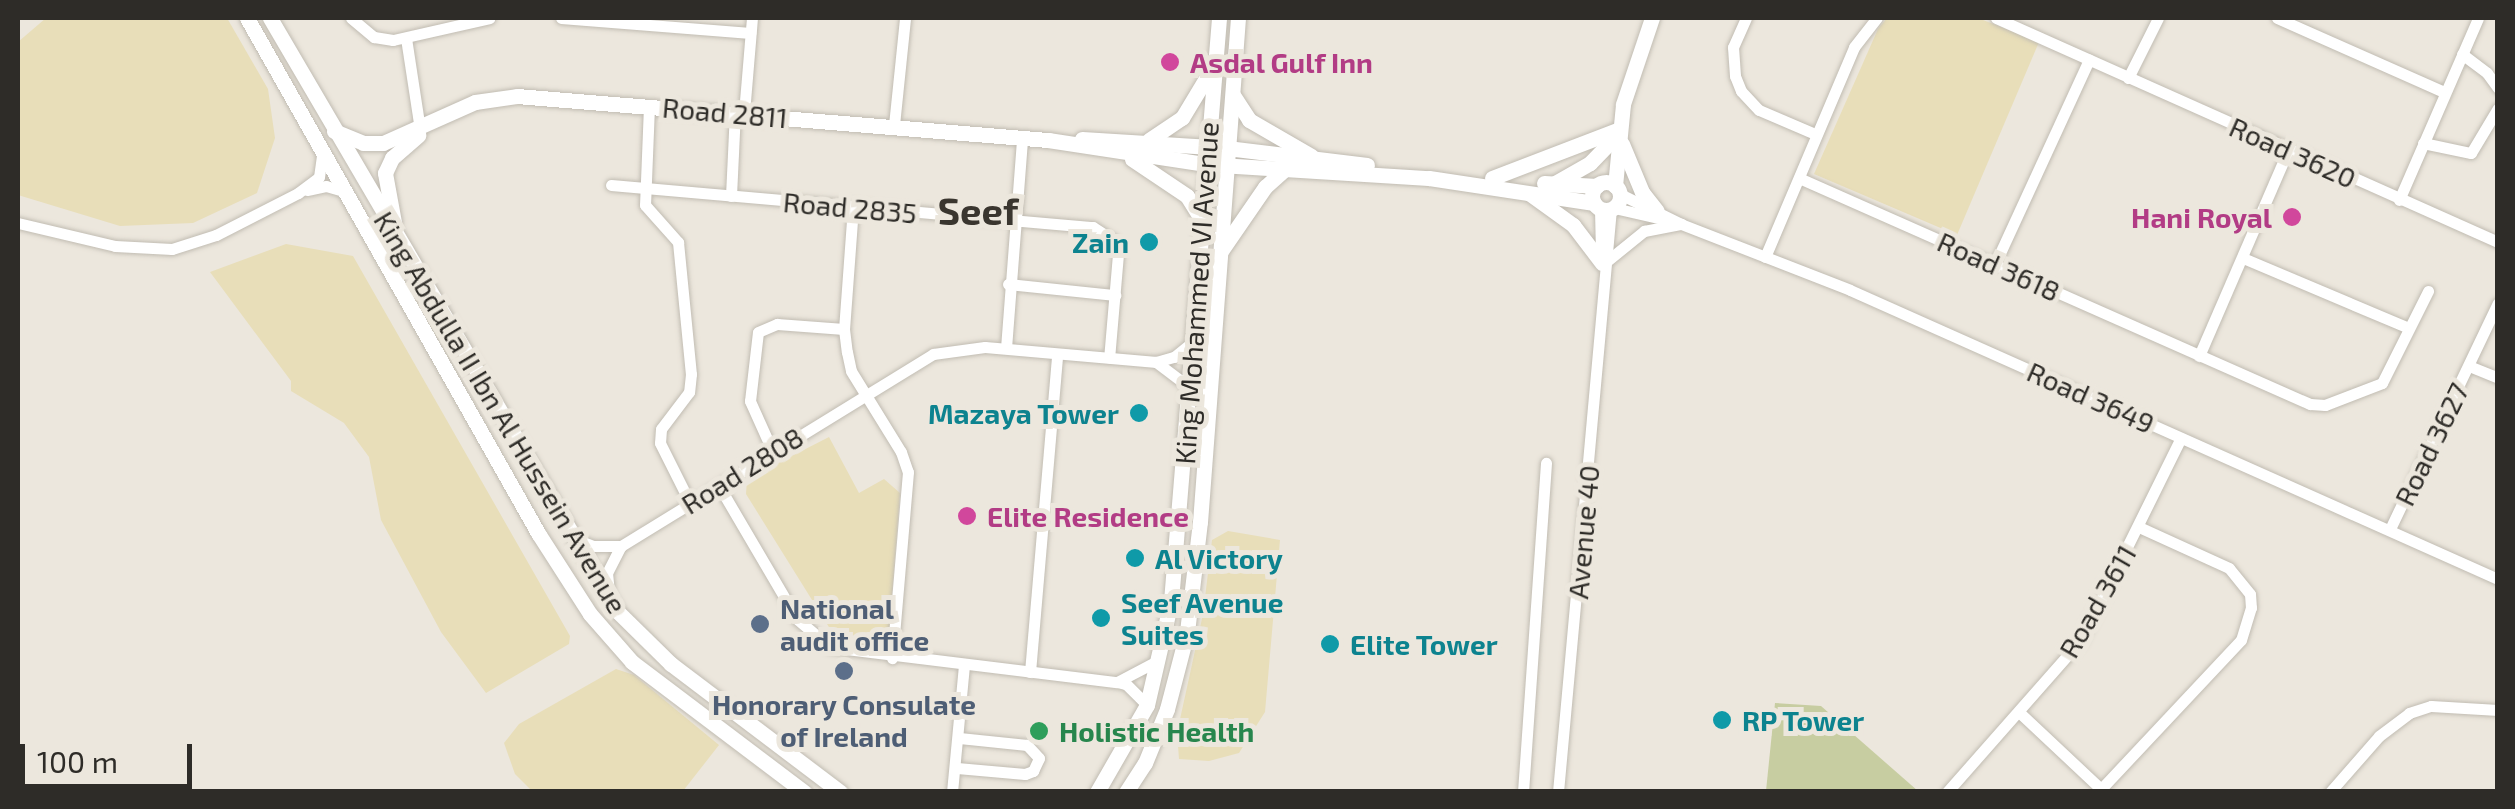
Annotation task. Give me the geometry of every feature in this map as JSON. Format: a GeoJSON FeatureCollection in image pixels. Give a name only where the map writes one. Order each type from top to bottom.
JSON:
{"type":"FeatureCollection","features":[{"type":"Feature","properties":{"kind":"main road","name":"King Abdulla II Ibn Al Hussein Avenue"},"geometry":{"type":"LineString","coordinates":[[246,18],[538,533],[590,614],[632,662],[804,792]]}},
{"type":"Feature","properties":{"kind":"main road","name":"King Abdulla II Ibn Al Hussein Avenue"},"geometry":{"type":"LineString","coordinates":[[270,18],[618,612],[671,664],[840,792]]}},
{"type":"Feature","properties":{"kind":"main road","name":"King Mohammed VI Avenue"},"geometry":{"type":"LineString","coordinates":[[1097,792],[1147,705],[1161,659],[1174,581],[1199,215],[1219,18]]}},
{"type":"Feature","properties":{"kind":"main road","name":"King Mohammed VI Avenue"},"geometry":{"type":"LineString","coordinates":[[1126,792],[1160,726],[1176,684],[1187,632],[1200,522],[1238,18]]}},
{"type":"Feature","properties":{"kind":"main road"},"geometry":{"type":"LineString","coordinates":[[1607,197],[1618,132],[1652,18]]}},
{"type":"Feature","properties":{"kind":"main road"},"geometry":{"type":"LineString","coordinates":[[1145,141],[1174,127],[1216,61]]}},
{"type":"Feature","properties":{"kind":"main road"},"geometry":{"type":"LineString","coordinates":[[1232,91],[1248,120],[1324,162]]}},
{"type":"Feature","properties":{"kind":"main road","name":"Road 2811"},"geometry":{"type":"LineString","coordinates":[[334,131],[363,144],[383,143],[496,96],[739,112],[1048,140],[1205,146],[1552,184],[1607,197]]}},
{"type":"Feature","properties":{"kind":"main road","name":"Road 2811"},"geometry":{"type":"LineString","coordinates":[[413,266],[390,212],[385,173],[392,158],[426,126]]}},
{"type":"Feature","properties":{"kind":"main road"},"geometry":{"type":"LineString","coordinates":[[1492,178],[1618,132]]}},
{"type":"Feature","properties":{"kind":"main road"},"geometry":{"type":"LineString","coordinates":[[1552,184],[1590,164],[1618,132]]}},
{"type":"Feature","properties":{"kind":"main road"},"geometry":{"type":"LineString","coordinates":[[1618,132],[1634,176],[1657,211]]}},
{"type":"Feature","properties":{"kind":"main road","name":"Road 2811"},"geometry":{"type":"LineString","coordinates":[[1048,140],[1204,164],[1429,178],[1607,197]]}},
{"type":"Feature","properties":{"kind":"main road"},"geometry":{"type":"LineString","coordinates":[[1109,152],[1162,175],[1187,196],[1199,215]]}},
{"type":"Feature","properties":{"kind":"main road"},"geometry":{"type":"LineString","coordinates":[[1219,254],[1265,186],[1283,171]]}},
{"type":"Feature","properties":{"kind":"main road"},"geometry":{"type":"LineString","coordinates":[[1522,189],[1573,225],[1604,265]]}},
{"type":"Feature","properties":{"kind":"street"},"geometry":{"type":"LineString","coordinates":[[350,18],[374,37],[406,38],[461,20],[490,18]]}},
{"type":"Feature","properties":{"kind":"street"},"geometry":{"type":"LineString","coordinates":[[561,18],[750,34]]}},
{"type":"Feature","properties":{"kind":"street"},"geometry":{"type":"LineString","coordinates":[[731,196],[752,18]]}},
{"type":"Feature","properties":{"kind":"street"},"geometry":{"type":"LineString","coordinates":[[894,126],[906,18]]}},
{"type":"Feature","properties":{"kind":"street"},"geometry":{"type":"LineString","coordinates":[[1746,18],[1733,47],[1734,76],[1741,91],[1759,110],[1816,134]]}},
{"type":"Feature","properties":{"kind":"street"},"geometry":{"type":"LineString","coordinates":[[1765,257],[1854,48],[1876,18]]}},
{"type":"Feature","properties":{"kind":"street"},"geometry":{"type":"LineString","coordinates":[[2128,78],[2158,18]]}},
{"type":"Feature","properties":{"kind":"street"},"geometry":{"type":"LineString","coordinates":[[2277,18],[2302,23],[2444,92]]}},
{"type":"Feature","properties":{"kind":"street"},"geometry":{"type":"LineString","coordinates":[[2399,200],[2478,18]]}},
{"type":"Feature","properties":{"kind":"street","name":"Road 3620"},"geometry":{"type":"LineString","coordinates":[[2003,19],[2498,242]]}},
{"type":"Feature","properties":{"kind":"street"},"geometry":{"type":"LineString","coordinates":[[406,38],[426,126]]}},
{"type":"Feature","properties":{"kind":"street"},"geometry":{"type":"LineString","coordinates":[[2462,54],[2487,72],[2498,88]]}},
{"type":"Feature","properties":{"kind":"street"},"geometry":{"type":"LineString","coordinates":[[1995,264],[2089,60]]}},
{"type":"Feature","properties":{"kind":"street"},"geometry":{"type":"LineString","coordinates":[[649,106],[645,205],[678,242],[691,374],[689,392],[661,429],[660,443],[690,503]]}},
{"type":"Feature","properties":{"kind":"street"},"geometry":{"type":"LineString","coordinates":[[2423,143],[2471,154],[2498,108]]}},
{"type":"Feature","properties":{"kind":"street"},"geometry":{"type":"LineString","coordinates":[[1006,348],[1022,138]]}},
{"type":"Feature","properties":{"kind":"street"},"geometry":{"type":"LineString","coordinates":[[2199,356],[2288,150]]}},
{"type":"Feature","properties":{"kind":"street"},"geometry":{"type":"LineString","coordinates":[[18,223],[115,246],[172,249],[216,235],[298,193],[319,177],[322,156]]}},
{"type":"Feature","properties":{"kind":"street","name":"Road 3618"},"geometry":{"type":"LineString","coordinates":[[1799,178],[2310,404],[2325,405],[2382,383],[2428,291]]}},
{"type":"Feature","properties":{"kind":"street","name":"Road 2835"},"geometry":{"type":"LineString","coordinates":[[611,185],[1093,227],[1113,240],[1118,254],[1109,358]]}},
{"type":"Feature","properties":{"kind":"street"},"geometry":{"type":"LineString","coordinates":[[298,193],[326,186],[343,191]]}},
{"type":"Feature","properties":{"kind":"street","name":"Road 3649"},"geometry":{"type":"LineString","coordinates":[[1607,197],[1657,211],[1681,224]]}},
{"type":"Feature","properties":{"kind":"street","name":"Road 3649"},"geometry":{"type":"LineString","coordinates":[[1607,197],[1850,290],[2498,579]]}},
{"type":"Feature","properties":{"kind":"street","name":"Avenue 40"},"geometry":{"type":"LineString","coordinates":[[1558,792],[1607,197]]}},
{"type":"Feature","properties":{"kind":"street"},"geometry":{"type":"LineString","coordinates":[[853,206],[844,329],[851,371],[902,452],[908,472],[892,658]]}},
{"type":"Feature","properties":{"kind":"street"},"geometry":{"type":"LineString","coordinates":[[1604,265],[1644,231],[1681,224]]}},
{"type":"Feature","properties":{"kind":"street"},"geometry":{"type":"LineString","coordinates":[[2243,258],[2409,328]]}},
{"type":"Feature","properties":{"kind":"street"},"geometry":{"type":"LineString","coordinates":[[1008,284],[1115,295]]}},
{"type":"Feature","properties":{"kind":"street","name":"Road 3627"},"geometry":{"type":"LineString","coordinates":[[2390,530],[2498,303]]}},
{"type":"Feature","properties":{"kind":"street"},"geometry":{"type":"LineString","coordinates":[[772,450],[750,401],[758,332],[777,324],[844,329]]}},
{"type":"Feature","properties":{"kind":"street"},"geometry":{"type":"LineString","coordinates":[[1156,362],[1174,357],[1190,345]]}},
{"type":"Feature","properties":{"kind":"street","name":"Road 2808"},"geometry":{"type":"LineString","coordinates":[[620,546],[772,450],[948,349],[1006,348],[1156,362]]}},
{"type":"Feature","properties":{"kind":"street"},"geometry":{"type":"LineString","coordinates":[[1030,672],[1057,354]]}},
{"type":"Feature","properties":{"kind":"street"},"geometry":{"type":"LineString","coordinates":[[1156,362],[1188,385]]}},
{"type":"Feature","properties":{"kind":"street"},"geometry":{"type":"LineString","coordinates":[[2468,366],[2498,378]]}},
{"type":"Feature","properties":{"kind":"street","name":"Road 3611"},"geometry":{"type":"LineString","coordinates":[[1947,792],[2020,714],[2081,640],[2181,438]]}},
{"type":"Feature","properties":{"kind":"street","name":"Avenue 40"},"geometry":{"type":"LineString","coordinates":[[1523,792],[1546,463]]}},
{"type":"Feature","properties":{"kind":"street"},"geometry":{"type":"LineString","coordinates":[[719,486],[797,619],[816,638],[840,650],[892,658],[1117,682],[1126,684],[1147,705]]}},
{"type":"Feature","properties":{"kind":"street"},"geometry":{"type":"LineString","coordinates":[[2020,714],[2102,790],[2241,640],[2248,624],[2250,594],[2230,568],[2139,527]]}},
{"type":"Feature","properties":{"kind":"street"},"geometry":{"type":"LineString","coordinates":[[570,536],[593,546],[620,546],[606,573],[606,584],[618,612]]}},
{"type":"Feature","properties":{"kind":"street"},"geometry":{"type":"LineString","coordinates":[[1117,682],[1161,659]]}},
{"type":"Feature","properties":{"kind":"street"},"geometry":{"type":"LineString","coordinates":[[952,792],[964,665]]}},
{"type":"Feature","properties":{"kind":"street"},"geometry":{"type":"LineString","coordinates":[[2330,792],[2378,736],[2410,713],[2431,706],[2498,710]]}},
{"type":"Feature","properties":{"kind":"street"},"geometry":{"type":"LineString","coordinates":[[957,768],[1025,774],[1033,771],[1039,758],[1027,745],[959,738]]}},
{"type":"Feature","properties":{"kind":"green space"},"geometry":{"type":"Polygon","coordinates":[[[1775,703],[1821,706],[1918,791],[1766,791],[1775,703]]]}},
{"type":"Feature","properties":{"kind":"sand"},"geometry":{"type":"Polygon","coordinates":[[[46,18],[227,18],[268,89],[275,138],[257,193],[193,223],[120,226],[18,195],[18,42],[46,18]]]}},
{"type":"Feature","properties":{"kind":"sand"},"geometry":{"type":"Polygon","coordinates":[[[1887,18],[1978,18],[2039,42],[1957,235],[1814,174],[1878,29],[1887,18]]]}},
{"type":"Feature","properties":{"kind":"sand"},"geometry":{"type":"Polygon","coordinates":[[[286,244],[353,256],[570,636],[569,644],[486,693],[441,632],[381,520],[369,457],[344,423],[291,391],[291,381],[210,272],[286,244]]]}},
{"type":"Feature","properties":{"kind":"sand"},"geometry":{"type":"Polygon","coordinates":[[[829,437],[859,493],[884,479],[900,493],[889,634],[870,641],[832,632],[746,494],[747,479],[829,437]]]}},
{"type":"Feature","properties":{"kind":"sand"},"geometry":{"type":"Polygon","coordinates":[[[1228,531],[1280,540],[1265,712],[1239,753],[1209,761],[1179,759],[1177,733],[1203,614],[1212,540],[1228,531]]]}},
{"type":"Feature","properties":{"kind":"sand"},"geometry":{"type":"Polygon","coordinates":[[[616,669],[634,675],[719,745],[683,791],[532,791],[515,774],[504,743],[519,724],[616,669]]]}},
{"type":"Feature","properties":{"kind":"place","name":"Asdal Gulf Inn"},"geometry":{"type":"Point","coordinates":[1170,62]}},
{"type":"Feature","properties":{"kind":"place","name":"Hani Royal"},"geometry":{"type":"Point","coordinates":[2292,217]}},
{"type":"Feature","properties":{"kind":"place","name":"Zain"},"geometry":{"type":"Point","coordinates":[1149,242]}},
{"type":"Feature","properties":{"kind":"place","name":"Mazaya Tower"},"geometry":{"type":"Point","coordinates":[1139,413]}},
{"type":"Feature","properties":{"kind":"place","name":"Elite Residence"},"geometry":{"type":"Point","coordinates":[967,516]}},
{"type":"Feature","properties":{"kind":"place","name":"Al Victory"},"geometry":{"type":"Point","coordinates":[1135,558]}},
{"type":"Feature","properties":{"kind":"place","name":"Seef Avenue Suites"},"geometry":{"type":"Point","coordinates":[1101,618]}},
{"type":"Feature","properties":{"kind":"place","name":"National audit office"},"geometry":{"type":"Point","coordinates":[760,624]}},
{"type":"Feature","properties":{"kind":"place","name":"Elite Tower"},"geometry":{"type":"Point","coordinates":[1330,644]}},
{"type":"Feature","properties":{"kind":"place","name":"Honorary Consulate of Ireland"},"geometry":{"type":"Point","coordinates":[844,671]}},
{"type":"Feature","properties":{"kind":"place","name":"RP Tower"},"geometry":{"type":"Point","coordinates":[1722,720]}},
{"type":"Feature","properties":{"kind":"place","name":"Holistic Health"},"geometry":{"type":"Point","coordinates":[1039,731]}},
{"type":"Feature","properties":{"kind":"district","name":"Seef"},"geometry":{"type":"Point","coordinates":[978,211]}}]}
